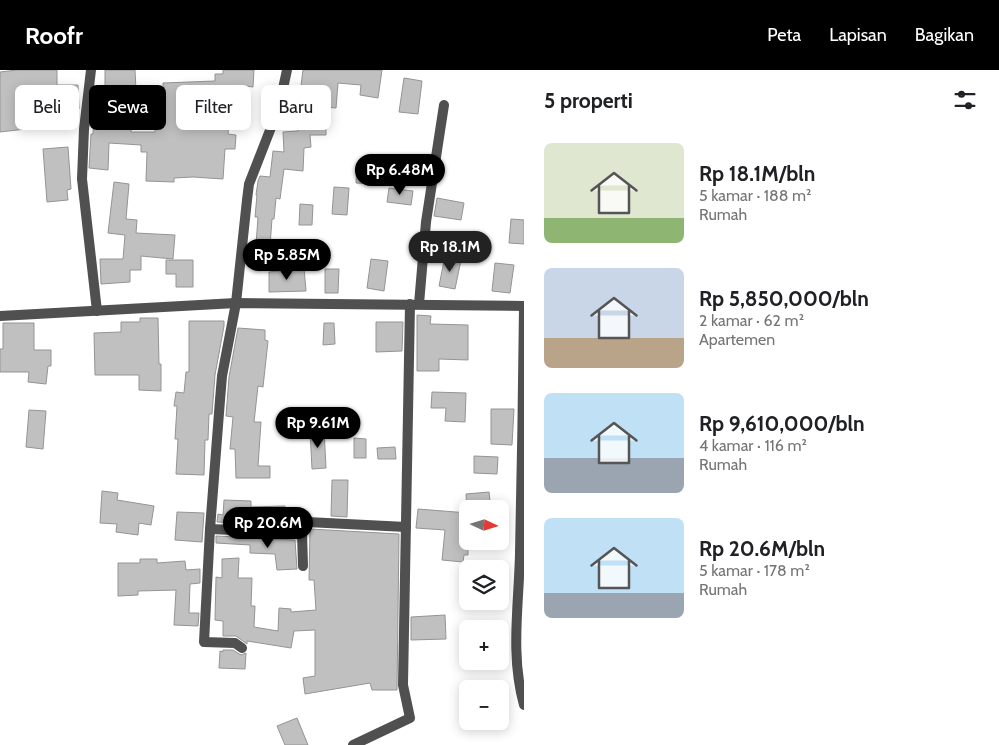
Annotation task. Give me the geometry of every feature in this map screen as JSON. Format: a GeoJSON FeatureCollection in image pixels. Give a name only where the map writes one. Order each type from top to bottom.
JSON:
{"type":"FeatureCollection","features":[{"type":"Feature","properties":{"kind":"street"},"geometry":{"type":"LineString","coordinates":[[91,70],[84,129],[82,179],[97,311]]}},
{"type":"Feature","properties":{"kind":"street"},"geometry":{"type":"LineString","coordinates":[[242,648],[235,643],[204,642],[210,529],[222,376],[236,303],[249,184],[279,107],[287,70]]}},
{"type":"Feature","properties":{"kind":"street"},"geometry":{"type":"LineString","coordinates":[[353,745],[410,718],[403,685],[406,527],[415,304],[444,106]]}},
{"type":"Feature","properties":{"kind":"street"},"geometry":{"type":"LineString","coordinates":[[0,316],[236,303],[524,306],[516,656],[524,704]]}},
{"type":"Feature","properties":{"kind":"street"},"geometry":{"type":"LineString","coordinates":[[303,566],[302,533],[303,524],[307,522],[406,527]]}},
{"type":"Feature","properties":{"kind":"street"},"geometry":{"type":"LineString","coordinates":[[210,529],[302,533]]}},
{"type":"Feature","properties":{"kind":"building"},"geometry":{"type":"Polygon","coordinates":[[[57,70],[57,85],[15,85],[15,130],[17,130],[0,132],[0,72],[57,70]]]}},
{"type":"Feature","properties":{"kind":"building"},"geometry":{"type":"Polygon","coordinates":[[[105,70],[135,70],[136,85],[105,85],[105,70]]]}},
{"type":"Feature","properties":{"kind":"building"},"geometry":{"type":"Polygon","coordinates":[[[223,70],[254,70],[253,87],[251,85],[176,85],[176,130],[228,130],[228,134],[236,135],[235,149],[225,149],[223,179],[193,177],[174,178],[174,182],[146,181],[147,152],[141,152],[141,145],[109,143],[108,170],[89,168],[91,134],[93,134],[93,130],[155,132],[155,130],[166,130],[166,85],[163,85],[163,83],[215,81],[215,74],[223,74],[223,70]]]}},
{"type":"Feature","properties":{"kind":"building"},"geometry":{"type":"Polygon","coordinates":[[[303,70],[382,70],[378,98],[360,95],[361,85],[338,83],[336,108],[331,108],[331,85],[301,85],[303,70]]]}},
{"type":"Feature","properties":{"kind":"building"},"geometry":{"type":"Polygon","coordinates":[[[404,78],[422,81],[418,114],[399,112],[404,78]]]}},
{"type":"Feature","properties":{"kind":"building"},"geometry":{"type":"Polygon","coordinates":[[[326,130],[326,135],[310,135],[311,147],[304,148],[303,171],[284,169],[280,199],[276,198],[274,219],[272,219],[270,246],[256,245],[258,217],[255,217],[258,181],[260,176],[270,177],[273,151],[284,152],[283,132],[326,130]]]}},
{"type":"Feature","properties":{"kind":"building"},"geometry":{"type":"Polygon","coordinates":[[[68,147],[71,189],[67,190],[68,200],[47,202],[43,149],[68,147]]]}},
{"type":"Feature","properties":{"kind":"building"},"geometry":{"type":"Polygon","coordinates":[[[357,163],[378,165],[377,184],[356,183],[357,163]]]}},
{"type":"Feature","properties":{"kind":"building"},"geometry":{"type":"Polygon","coordinates":[[[114,182],[129,184],[126,219],[137,220],[136,233],[175,235],[173,259],[141,256],[141,270],[130,270],[130,282],[101,284],[100,259],[123,259],[125,235],[108,233],[114,182]]]}},
{"type":"Feature","properties":{"kind":"building"},"geometry":{"type":"Polygon","coordinates":[[[334,187],[349,188],[347,215],[332,214],[334,187]]]}},
{"type":"Feature","properties":{"kind":"building"},"geometry":{"type":"Polygon","coordinates":[[[389,188],[413,191],[411,205],[387,202],[389,188]]]}},
{"type":"Feature","properties":{"kind":"building"},"geometry":{"type":"Polygon","coordinates":[[[437,198],[464,203],[461,220],[434,216],[437,198]]]}},
{"type":"Feature","properties":{"kind":"building"},"geometry":{"type":"Polygon","coordinates":[[[300,204],[313,205],[312,225],[299,225],[300,204]]]}},
{"type":"Feature","properties":{"kind":"building"},"geometry":{"type":"Polygon","coordinates":[[[511,219],[524,220],[524,244],[509,243],[511,219]]]}},
{"type":"Feature","properties":{"kind":"building"},"geometry":{"type":"Polygon","coordinates":[[[445,256],[461,260],[455,289],[439,286],[445,256]]]}},
{"type":"Feature","properties":{"kind":"building"},"geometry":{"type":"Polygon","coordinates":[[[371,259],[388,261],[384,291],[367,288],[371,259]]]}},
{"type":"Feature","properties":{"kind":"building"},"geometry":{"type":"Polygon","coordinates":[[[166,260],[193,260],[193,287],[176,287],[176,274],[166,274],[166,260]]]}},
{"type":"Feature","properties":{"kind":"building"},"geometry":{"type":"Polygon","coordinates":[[[495,263],[514,265],[510,293],[492,291],[495,263]]]}},
{"type":"Feature","properties":{"kind":"building"},"geometry":{"type":"Polygon","coordinates":[[[304,268],[306,291],[269,292],[269,272],[304,268]]]}},
{"type":"Feature","properties":{"kind":"building"},"geometry":{"type":"Polygon","coordinates":[[[325,269],[339,269],[338,293],[325,293],[325,269]]]}},
{"type":"Feature","properties":{"kind":"building"},"geometry":{"type":"Polygon","coordinates":[[[417,315],[431,316],[430,324],[468,325],[468,360],[439,359],[439,371],[417,371],[417,315]]]}},
{"type":"Feature","properties":{"kind":"building"},"geometry":{"type":"Polygon","coordinates":[[[140,318],[158,318],[161,391],[139,390],[139,375],[95,375],[94,333],[121,332],[121,322],[140,322],[140,318]]]}},
{"type":"Feature","properties":{"kind":"building"},"geometry":{"type":"Polygon","coordinates":[[[189,321],[224,321],[215,375],[212,414],[209,414],[208,440],[205,440],[204,475],[176,474],[178,439],[175,439],[177,406],[174,406],[176,392],[184,393],[186,372],[189,372],[189,321]]]}},
{"type":"Feature","properties":{"kind":"building"},"geometry":{"type":"Polygon","coordinates":[[[376,322],[403,322],[402,351],[376,352],[376,322]]]}},
{"type":"Feature","properties":{"kind":"building"},"geometry":{"type":"Polygon","coordinates":[[[3,323],[34,323],[34,350],[51,350],[51,366],[48,366],[46,384],[28,382],[29,372],[0,372],[0,349],[3,349],[3,323]]]}},
{"type":"Feature","properties":{"kind":"building"},"geometry":{"type":"Polygon","coordinates":[[[324,323],[334,323],[335,344],[323,345],[324,323]]]}},
{"type":"Feature","properties":{"kind":"building"},"geometry":{"type":"Polygon","coordinates":[[[238,328],[265,330],[265,340],[268,341],[263,387],[258,386],[254,422],[261,422],[258,466],[270,466],[270,478],[236,478],[235,449],[230,449],[233,417],[226,416],[229,377],[238,328]]]}},
{"type":"Feature","properties":{"kind":"building"},"geometry":{"type":"Polygon","coordinates":[[[432,392],[466,393],[465,422],[445,421],[446,408],[431,408],[432,392]]]}},
{"type":"Feature","properties":{"kind":"building"},"geometry":{"type":"Polygon","coordinates":[[[491,409],[514,409],[512,445],[491,444],[491,409]]]}},
{"type":"Feature","properties":{"kind":"building"},"geometry":{"type":"Polygon","coordinates":[[[29,410],[46,411],[43,449],[26,447],[29,410]]]}},
{"type":"Feature","properties":{"kind":"building"},"geometry":{"type":"Polygon","coordinates":[[[324,429],[326,468],[312,469],[310,430],[324,429]]]}},
{"type":"Feature","properties":{"kind":"building"},"geometry":{"type":"Polygon","coordinates":[[[354,438],[366,439],[366,458],[354,458],[354,438]]]}},
{"type":"Feature","properties":{"kind":"building"},"geometry":{"type":"Polygon","coordinates":[[[395,447],[396,459],[378,459],[377,448],[395,447]]]}},
{"type":"Feature","properties":{"kind":"building"},"geometry":{"type":"Polygon","coordinates":[[[474,456],[498,457],[497,474],[474,473],[474,456]]]}},
{"type":"Feature","properties":{"kind":"building"},"geometry":{"type":"Polygon","coordinates":[[[332,480],[348,480],[347,517],[331,516],[332,480]]]}},
{"type":"Feature","properties":{"kind":"building"},"geometry":{"type":"Polygon","coordinates":[[[102,491],[118,493],[117,500],[154,506],[151,525],[139,523],[138,535],[116,532],[117,524],[100,523],[102,491]]]}},
{"type":"Feature","properties":{"kind":"building"},"geometry":{"type":"Polygon","coordinates":[[[489,492],[490,500],[466,500],[466,494],[489,492]]]}},
{"type":"Feature","properties":{"kind":"building"},"geometry":{"type":"Polygon","coordinates":[[[224,500],[251,501],[251,507],[285,506],[285,525],[217,522],[218,514],[223,515],[224,500]]]}},
{"type":"Feature","properties":{"kind":"building"},"geometry":{"type":"Polygon","coordinates":[[[418,509],[459,512],[459,550],[468,550],[468,555],[464,555],[463,560],[459,560],[459,562],[442,560],[445,530],[416,528],[418,509]]]}},
{"type":"Feature","properties":{"kind":"building"},"geometry":{"type":"Polygon","coordinates":[[[177,512],[204,513],[202,542],[175,540],[177,512]]]}},
{"type":"Feature","properties":{"kind":"building"},"geometry":{"type":"Polygon","coordinates":[[[310,529],[399,534],[397,690],[372,690],[370,683],[305,694],[303,678],[315,676],[315,630],[294,631],[291,648],[247,641],[247,644],[236,636],[223,636],[223,621],[215,620],[216,577],[222,578],[222,559],[239,558],[238,578],[252,578],[251,606],[255,606],[254,627],[278,631],[279,608],[291,609],[291,612],[316,610],[314,580],[309,580],[310,529]]]}},
{"type":"Feature","properties":{"kind":"building"},"geometry":{"type":"Polygon","coordinates":[[[216,536],[295,540],[297,569],[277,570],[275,554],[250,553],[250,545],[216,543],[216,536]]]}},
{"type":"Feature","properties":{"kind":"building"},"geometry":{"type":"Polygon","coordinates":[[[140,559],[157,559],[157,563],[185,561],[186,570],[200,569],[200,583],[190,584],[189,613],[199,613],[198,626],[174,625],[176,590],[138,591],[138,595],[118,596],[118,563],[140,563],[140,559]]]}},
{"type":"Feature","properties":{"kind":"building"},"geometry":{"type":"Polygon","coordinates":[[[445,615],[446,639],[411,640],[411,617],[445,615]]]}},
{"type":"Feature","properties":{"kind":"building"},"geometry":{"type":"Polygon","coordinates":[[[223,650],[233,650],[241,655],[246,653],[245,669],[219,668],[220,651],[223,652],[223,650]]]}},
{"type":"Feature","properties":{"kind":"building"},"geometry":{"type":"Polygon","coordinates":[[[297,718],[308,745],[285,745],[277,726],[297,718]]]}}]}
